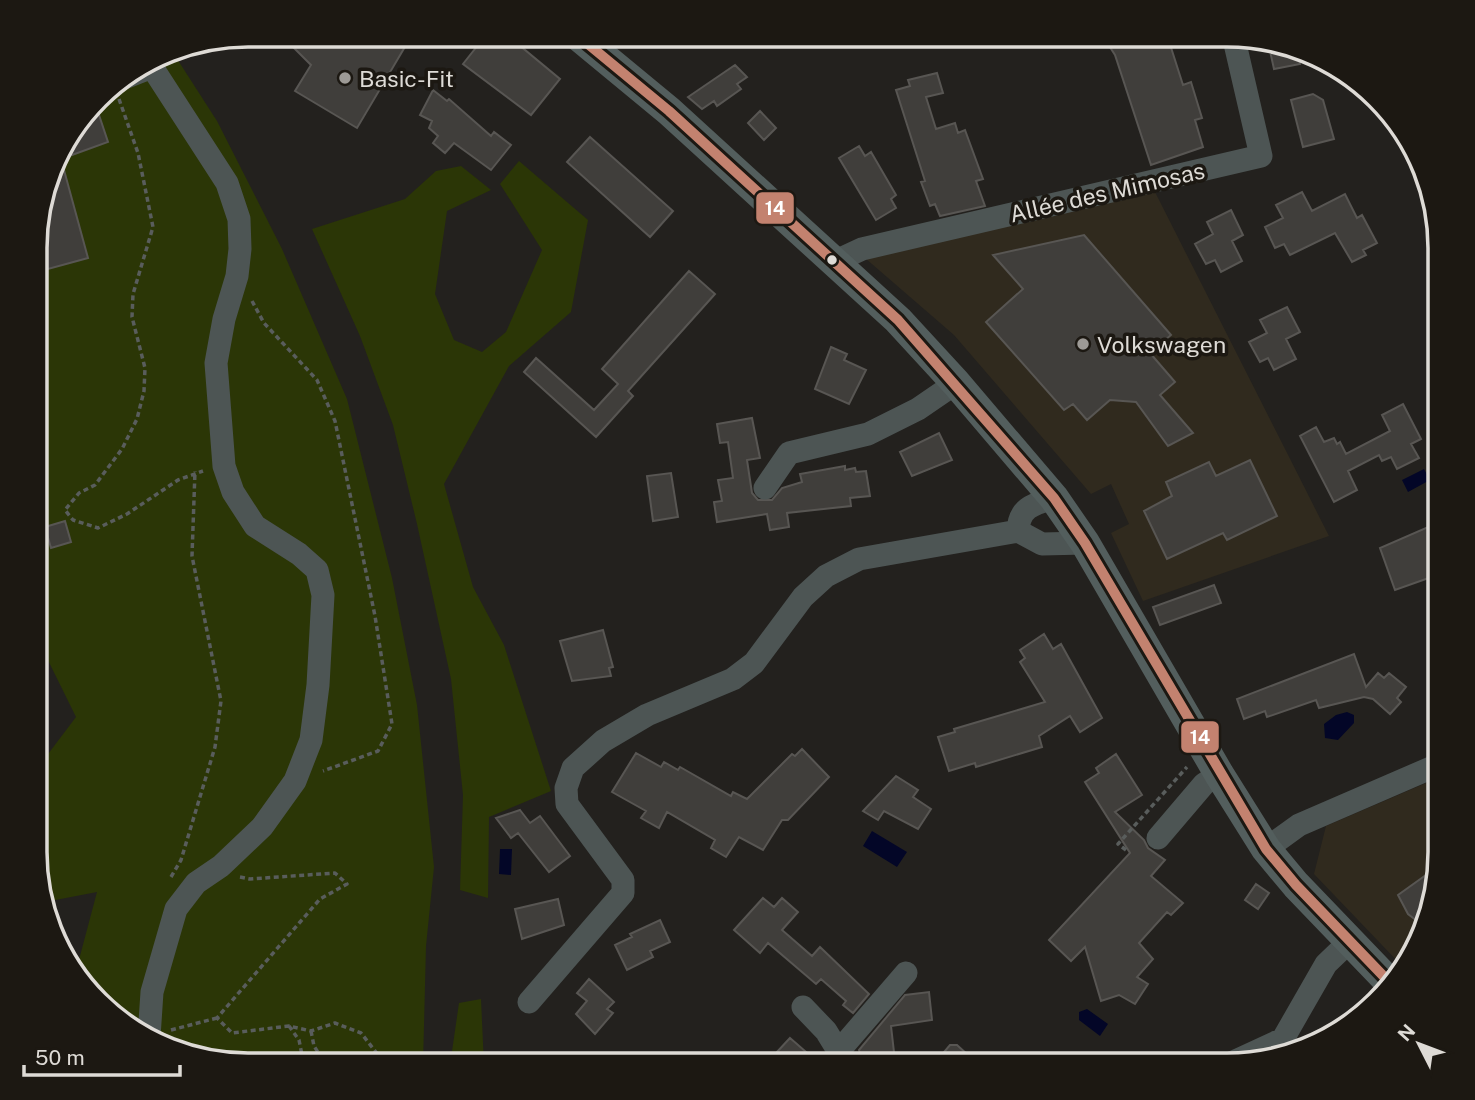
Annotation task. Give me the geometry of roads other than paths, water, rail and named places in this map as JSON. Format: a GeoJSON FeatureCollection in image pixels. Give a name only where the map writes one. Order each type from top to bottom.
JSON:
{"type":"FeatureCollection","features":[{"type":"Feature","properties":{"kind":"main road"},"geometry":{"type":"LineString","coordinates":[[592,47],[669,111],[898,320],[956,383],[1054,498],[1085,543],[1219,774],[1266,849],[1384,976]]}},
{"type":"Feature","properties":{"kind":"street","name":"Allée des Mimosas"},"geometry":{"type":"LineString","coordinates":[[834,262],[862,249],[1261,156],[1236,48]]}},
{"type":"Feature","properties":{"kind":"street"},"geometry":{"type":"LineString","coordinates":[[150,1027],[152,992],[176,909],[196,883],[220,866],[262,827],[295,781],[311,740],[318,685],[323,595],[317,570],[299,554],[255,526],[233,492],[226,471],[216,363],[224,318],[237,276],[239,219],[227,183],[154,71]]}},
{"type":"Feature","properties":{"kind":"street"},"geometry":{"type":"LineString","coordinates":[[765,488],[789,453],[868,434],[918,409],[956,383]]}},
{"type":"Feature","properties":{"kind":"street"},"geometry":{"type":"LineString","coordinates":[[1018,531],[1018,519],[1027,507],[1054,498]]}},
{"type":"Feature","properties":{"kind":"street"},"geometry":{"type":"LineString","coordinates":[[528,1002],[623,892],[623,880],[567,804],[566,788],[573,768],[603,741],[647,715],[733,679],[754,663],[803,597],[826,576],[859,559],[1018,531],[1042,544],[1085,543]]}},
{"type":"Feature","properties":{"kind":"street"},"geometry":{"type":"LineString","coordinates":[[1266,849],[1299,825],[1427,770]]}},
{"type":"Feature","properties":{"kind":"street"},"geometry":{"type":"LineString","coordinates":[[1158,838],[1202,785],[1219,774]]}},
{"type":"Feature","properties":{"kind":"street"},"geometry":{"type":"LineString","coordinates":[[1281,1045],[1326,964],[1350,941]]}},
{"type":"Feature","properties":{"kind":"street"},"geometry":{"type":"LineString","coordinates":[[847,1053],[906,973]]}},
{"type":"Feature","properties":{"kind":"street"},"geometry":{"type":"LineString","coordinates":[[803,1007],[826,1031],[840,1053]]}},
{"type":"Feature","properties":{"kind":"water"},"geometry":{"type":"Polygon","coordinates":[[[1424,469],[1428,476],[1428,481],[1408,492],[1402,480],[1424,469]]]}},
{"type":"Feature","properties":{"kind":"water"},"geometry":{"type":"Polygon","coordinates":[[[1347,712],[1354,715],[1354,723],[1338,740],[1325,738],[1324,724],[1336,715],[1347,712]]]}},
{"type":"Feature","properties":{"kind":"water"},"geometry":{"type":"Polygon","coordinates":[[[872,831],[907,852],[897,867],[863,846],[872,831]]]}},
{"type":"Feature","properties":{"kind":"water"},"geometry":{"type":"Polygon","coordinates":[[[500,849],[512,849],[511,875],[499,874],[500,849]]]}},
{"type":"Feature","properties":{"kind":"water"},"geometry":{"type":"Polygon","coordinates":[[[1087,1009],[1108,1024],[1100,1036],[1079,1020],[1079,1012],[1087,1009]]]}},
{"type":"Feature","properties":{"kind":"place","name":"Basic-Fit"},"geometry":{"type":"Point","coordinates":[345,78]}},
{"type":"Feature","properties":{"kind":"place","name":"Volkswagen"},"geometry":{"type":"Point","coordinates":[1083,344]}}]}
